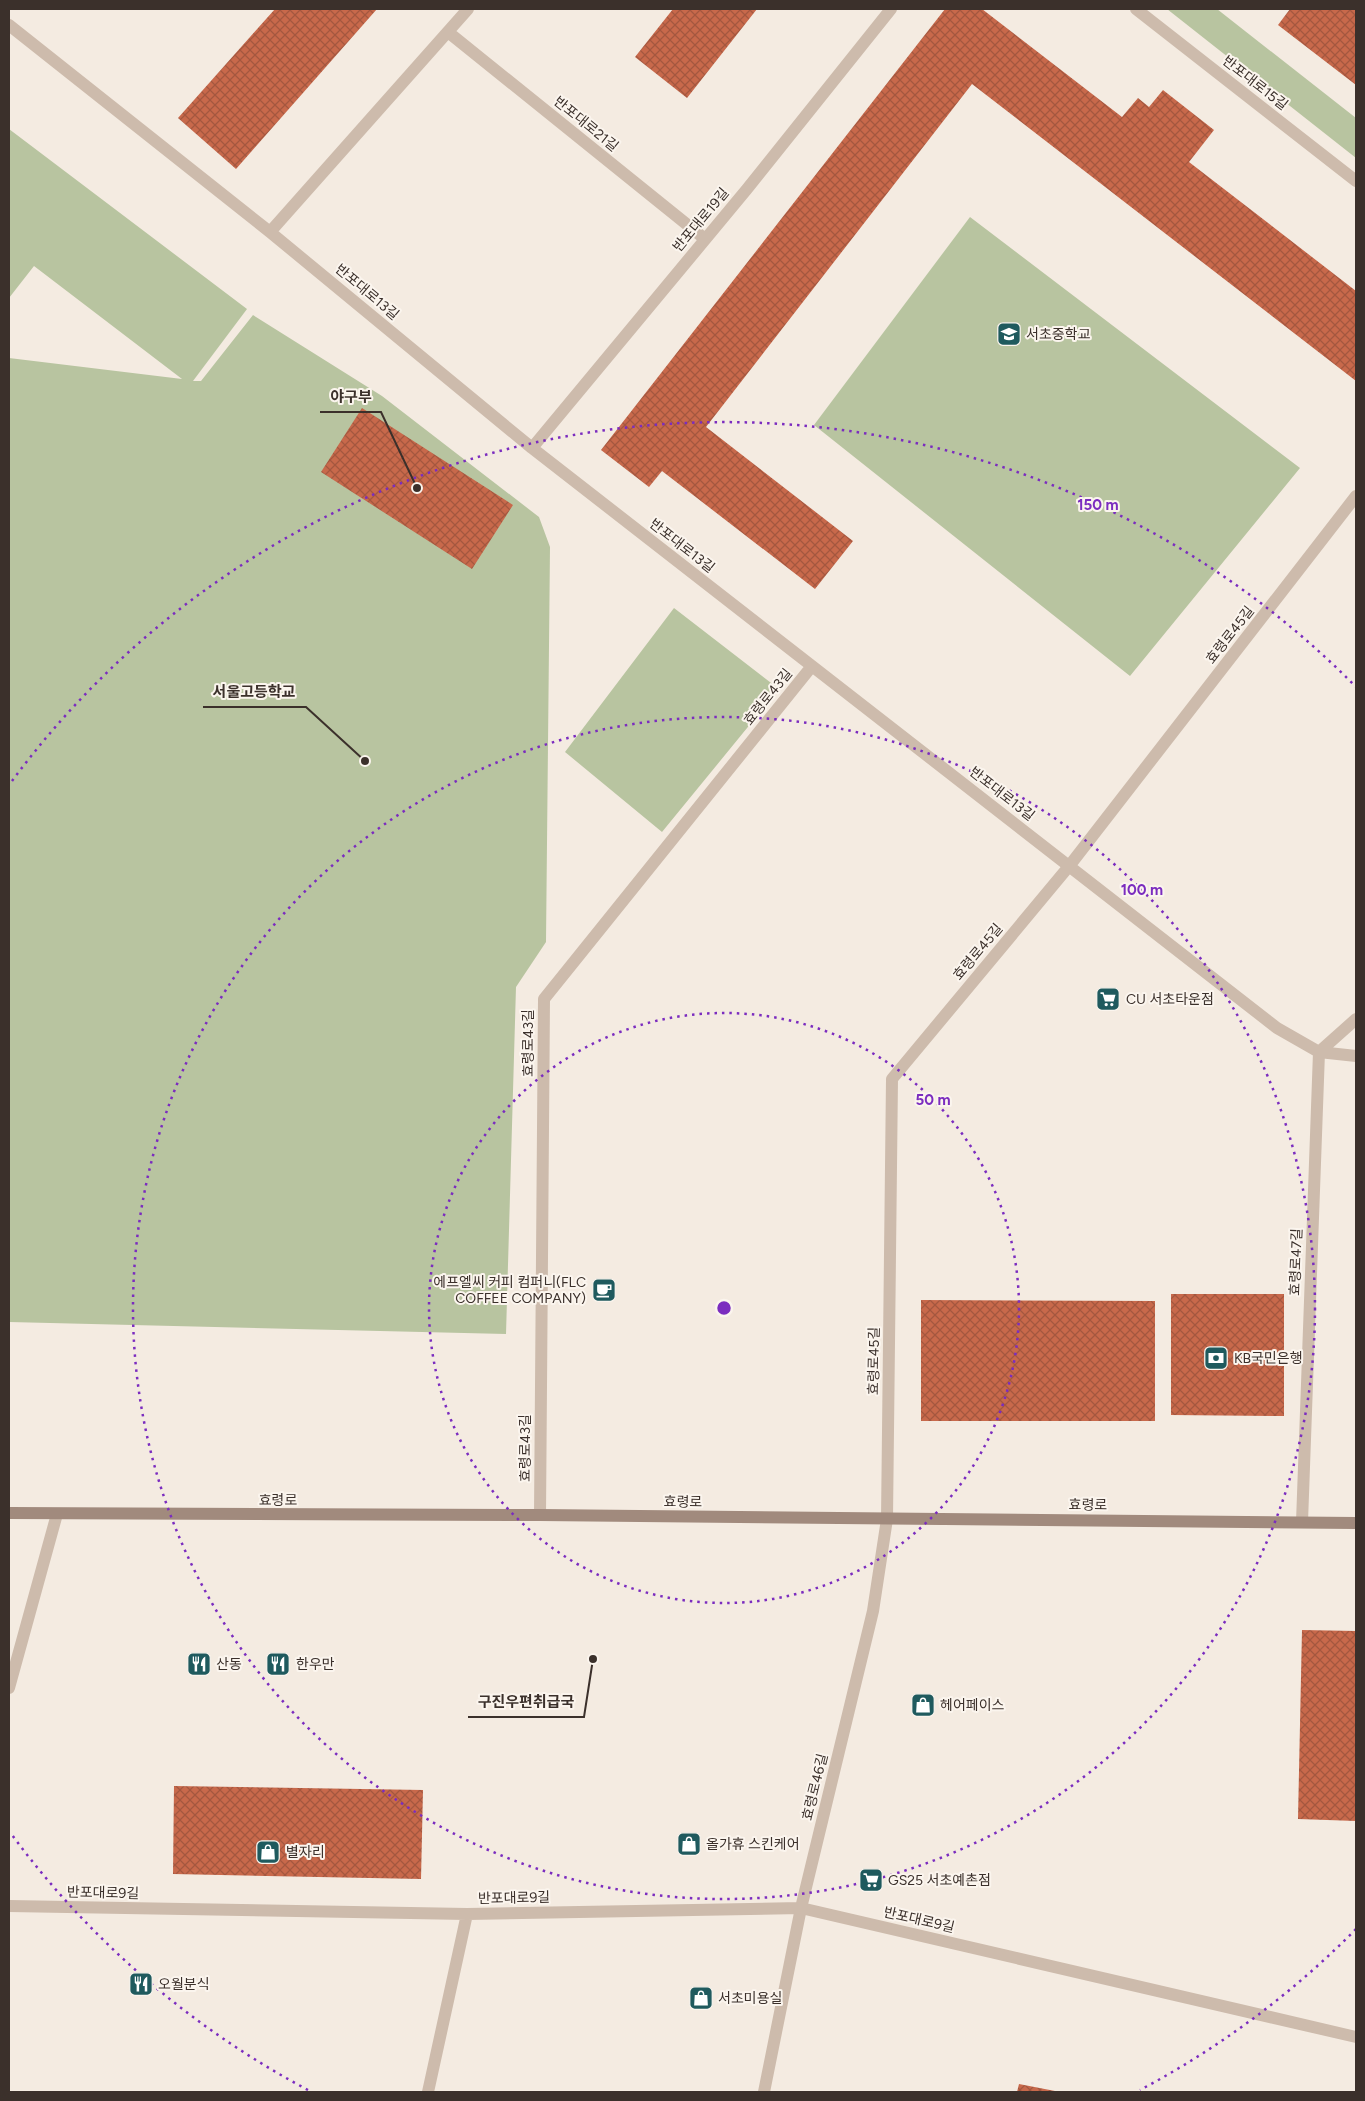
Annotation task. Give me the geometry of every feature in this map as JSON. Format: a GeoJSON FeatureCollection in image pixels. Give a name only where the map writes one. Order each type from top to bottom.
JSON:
{"type":"FeatureCollection","features":[{"type":"Feature","properties":{"kind":"main road","name":"효령로"},"geometry":{"type":"LineString","coordinates":[[9,1514],[540,1515],[1356,1523]]}},
{"type":"Feature","properties":{"kind":"street"},"geometry":{"type":"LineString","coordinates":[[270,232],[468,9]]}},
{"type":"Feature","properties":{"kind":"street","name":"반포대로19길"},"geometry":{"type":"LineString","coordinates":[[532,448],[705,239],[891,9]]}},
{"type":"Feature","properties":{"kind":"street","name":"반포대로15길"},"geometry":{"type":"LineString","coordinates":[[1136,9],[1356,181]]}},
{"type":"Feature","properties":{"kind":"street","name":"반포대로13길"},"geometry":{"type":"LineString","coordinates":[[9,25],[270,232],[532,448],[1277,1028],[1319,1052],[1356,1056]]}},
{"type":"Feature","properties":{"kind":"street","name":"반포대로21길"},"geometry":{"type":"LineString","coordinates":[[448,32],[705,239]]}},
{"type":"Feature","properties":{"kind":"street","name":"효령로45길"},"geometry":{"type":"LineString","coordinates":[[887,1519],[892,1079],[1070,865],[1356,496]]}},
{"type":"Feature","properties":{"kind":"street","name":"효령로43길"},"geometry":{"type":"LineString","coordinates":[[540,1515],[544,999],[812,666]]}},
{"type":"Feature","properties":{"kind":"street"},"geometry":{"type":"LineString","coordinates":[[1319,1052],[1356,1019]]}},
{"type":"Feature","properties":{"kind":"street","name":"효령로47길"},"geometry":{"type":"LineString","coordinates":[[1302,1522],[1319,1052]]}},
{"type":"Feature","properties":{"kind":"street"},"geometry":{"type":"LineString","coordinates":[[9,1688],[57,1514]]}},
{"type":"Feature","properties":{"kind":"street","name":"효령로46길"},"geometry":{"type":"LineString","coordinates":[[764,2092],[801,1908],[873,1611],[887,1519]]}},
{"type":"Feature","properties":{"kind":"street","name":"반포대로9길"},"geometry":{"type":"LineString","coordinates":[[9,1906],[467,1914],[801,1908],[1356,2037]]}},
{"type":"Feature","properties":{"kind":"street","name":"반포대로9길"},"geometry":{"type":"LineString","coordinates":[[428,2092],[467,1914]]}},
{"type":"Feature","properties":{"kind":"green space"},"geometry":{"type":"Polygon","coordinates":[[[1167,9],[1217,9],[1356,118],[1356,158],[1167,9]]]}},
{"type":"Feature","properties":{"kind":"green space"},"geometry":{"type":"Polygon","coordinates":[[[9,129],[247,309],[193,381],[201,381],[253,315],[382,396],[539,517],[550,547],[546,942],[516,987],[506,1334],[9,1322],[9,358],[182,379],[34,266],[9,298],[9,129]]]}},
{"type":"Feature","properties":{"kind":"green space"},"geometry":{"type":"Polygon","coordinates":[[[970,217],[1300,468],[1130,676],[814,425],[970,217]]]}},
{"type":"Feature","properties":{"kind":"green space"},"geometry":{"type":"Polygon","coordinates":[[[674,608],[779,689],[662,832],[565,752],[674,608]]]}},
{"type":"Feature","properties":{"kind":"building"},"geometry":{"type":"Polygon","coordinates":[[[275,9],[377,9],[236,169],[178,118],[275,9]]]}},
{"type":"Feature","properties":{"kind":"building"},"geometry":{"type":"Polygon","coordinates":[[[673,9],[757,9],[687,98],[635,57],[673,9]]]}},
{"type":"Feature","properties":{"kind":"building"},"geometry":{"type":"Polygon","coordinates":[[[945,9],[982,9],[1122,117],[1138,98],[1149,107],[1163,90],[1214,130],[1189,162],[1356,291],[1356,381],[972,84],[706,427],[853,541],[815,589],[662,471],[649,487],[601,450],[945,9]]]}},
{"type":"Feature","properties":{"kind":"building"},"geometry":{"type":"Polygon","coordinates":[[[1290,9],[1356,9],[1356,85],[1278,25],[1290,9]]]}},
{"type":"Feature","properties":{"kind":"building"},"geometry":{"type":"Polygon","coordinates":[[[362,408],[513,505],[472,569],[321,472],[362,408]]]}},
{"type":"Feature","properties":{"kind":"building"},"geometry":{"type":"Polygon","coordinates":[[[1171,1294],[1284,1294],[1284,1416],[1171,1415],[1171,1294]]]}},
{"type":"Feature","properties":{"kind":"building"},"geometry":{"type":"Polygon","coordinates":[[[921,1300],[1155,1301],[1155,1421],[921,1421],[921,1300]]]}},
{"type":"Feature","properties":{"kind":"building"},"geometry":{"type":"Polygon","coordinates":[[[1302,1630],[1356,1631],[1356,1821],[1298,1819],[1302,1630]]]}},
{"type":"Feature","properties":{"kind":"building"},"geometry":{"type":"Polygon","coordinates":[[[174,1786],[423,1790],[421,1879],[173,1874],[174,1786]]]}},
{"type":"Feature","properties":{"kind":"building"},"geometry":{"type":"Polygon","coordinates":[[[1019,2084],[1055,2091],[1055,2092],[1017,2092],[1019,2084]]]}},
{"type":"Feature","properties":{"kind":"place","name":"서초중학교"},"geometry":{"type":"Point","coordinates":[1009,334]}},
{"type":"Feature","properties":{"kind":"place","name":"야구부"},"geometry":{"type":"Point","coordinates":[417,488]}},
{"type":"Feature","properties":{"kind":"place","name":"서울고등학교"},"geometry":{"type":"Point","coordinates":[365,761]}},
{"type":"Feature","properties":{"kind":"place","name":"CU 서초타운점"},"geometry":{"type":"Point","coordinates":[1108,999]}},
{"type":"Feature","properties":{"kind":"place","name":"에프엘씨 커피 컴퍼니(FLC COFFEE COMPANY)"},"geometry":{"type":"Point","coordinates":[604,1290]}},
{"type":"Feature","properties":{"kind":"place","name":"KB국민은행"},"geometry":{"type":"Point","coordinates":[1216,1358]}},
{"type":"Feature","properties":{"kind":"place","name":"구진우편취급국"},"geometry":{"type":"Point","coordinates":[593,1659]}},
{"type":"Feature","properties":{"kind":"place","name":"산동"},"geometry":{"type":"Point","coordinates":[199,1664]}},
{"type":"Feature","properties":{"kind":"place","name":"한우만"},"geometry":{"type":"Point","coordinates":[278,1664]}},
{"type":"Feature","properties":{"kind":"place","name":"헤어페이스"},"geometry":{"type":"Point","coordinates":[923,1705]}},
{"type":"Feature","properties":{"kind":"place","name":"올가휴 스킨케어"},"geometry":{"type":"Point","coordinates":[689,1844]}},
{"type":"Feature","properties":{"kind":"place","name":"별자리"},"geometry":{"type":"Point","coordinates":[268,1852]}},
{"type":"Feature","properties":{"kind":"place","name":"GS25 서초예촌점"},"geometry":{"type":"Point","coordinates":[871,1880]}},
{"type":"Feature","properties":{"kind":"place","name":"오월분식"},"geometry":{"type":"Point","coordinates":[141,1984]}},
{"type":"Feature","properties":{"kind":"place","name":"서초미용실"},"geometry":{"type":"Point","coordinates":[701,1998]}}]}
